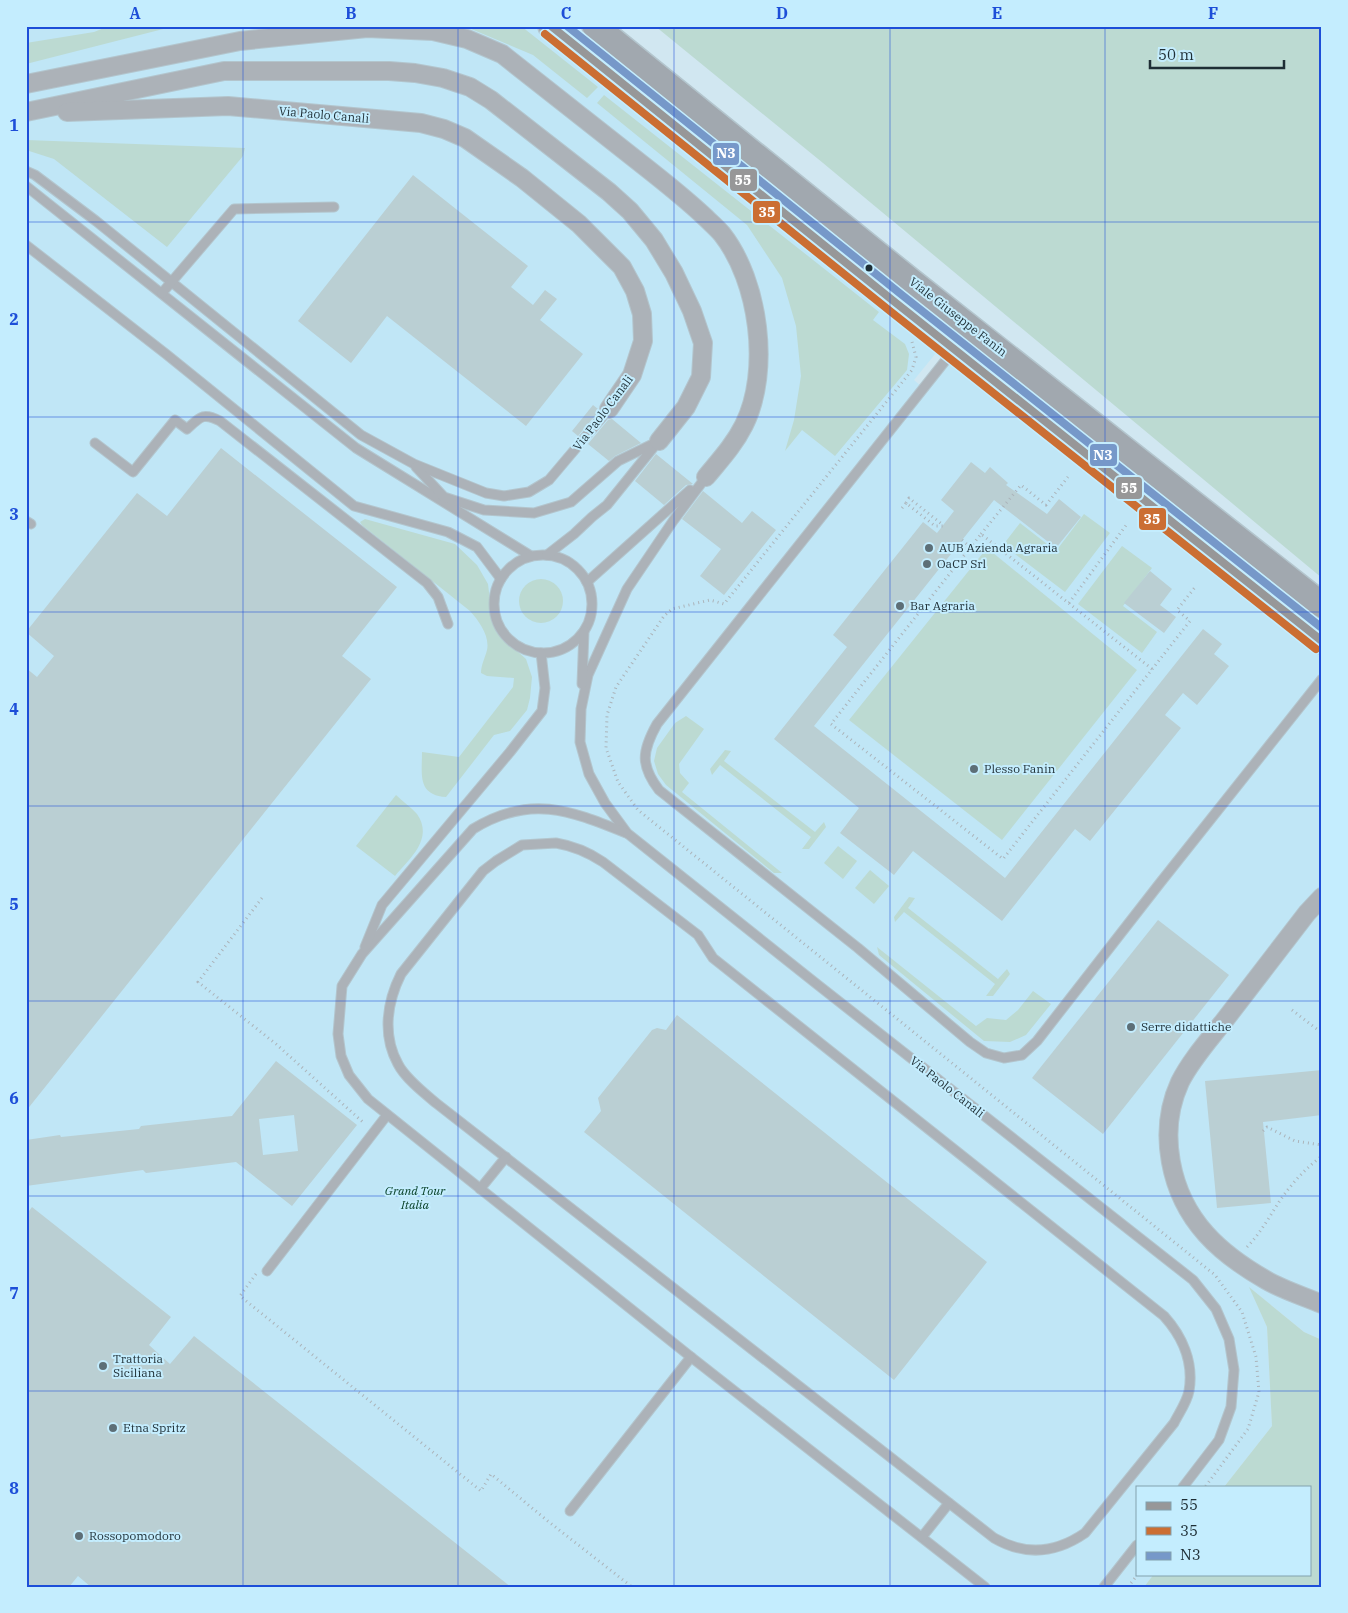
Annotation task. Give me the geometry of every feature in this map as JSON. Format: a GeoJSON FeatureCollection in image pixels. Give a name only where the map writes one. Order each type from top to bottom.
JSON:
{"type":"FeatureCollection","features":[{"type":"Feature","properties":{"kind":"main road"},"geometry":{"type":"LineString","coordinates":[[551,26],[1322,641]]}},
{"type":"Feature","properties":{"kind":"main road","name":"Viale Giuseppe Fanin"},"geometry":{"type":"LineString","coordinates":[[595,26],[912,282],[972,327],[1322,605]]}},
{"type":"Feature","properties":{"kind":"street","name":"Via Paolo Canali"},"geometry":{"type":"LineString","coordinates":[[26,84],[240,41],[367,28],[433,30],[467,39],[502,54],[684,198],[722,234],[740,263],[753,299],[758,333],[754,401],[745,424],[733,444],[706,477]]}},
{"type":"Feature","properties":{"kind":"street"},"geometry":{"type":"LineString","coordinates":[[26,113],[224,71],[389,71],[443,78],[470,87],[499,106],[609,192],[630,211],[654,240],[674,273],[692,311],[703,343],[701,377],[686,407],[659,441]]}},
{"type":"Feature","properties":{"kind":"street","name":"Via Paolo Canali"},"geometry":{"type":"LineString","coordinates":[[26,113],[228,106],[421,123],[444,129],[465,138],[522,178],[579,224],[622,267],[635,291],[642,314],[643,341],[632,375],[609,408]]}},
{"type":"Feature","properties":{"kind":"street"},"geometry":{"type":"LineString","coordinates":[[955,349],[972,327]]}},
{"type":"Feature","properties":{"kind":"street"},"geometry":{"type":"LineString","coordinates":[[1322,897],[1189,1066],[1174,1098],[1169,1126],[1170,1155],[1182,1198],[1207,1235],[1234,1259],[1268,1282],[1322,1304]]}},
{"type":"Feature","properties":{"kind":"lane","name":"Via Paolo Canali"},"geometry":{"type":"LineString","coordinates":[[26,171],[35,175],[89,216],[362,435],[414,464],[486,493],[504,496],[529,492],[550,480],[609,408]]}},
{"type":"Feature","properties":{"kind":"lane"},"geometry":{"type":"LineString","coordinates":[[26,186],[356,448],[531,556]]}},
{"type":"Feature","properties":{"kind":"lane"},"geometry":{"type":"LineString","coordinates":[[162,293],[234,209],[334,206]]}},
{"type":"Feature","properties":{"kind":"lane"},"geometry":{"type":"LineString","coordinates":[[26,245],[166,354],[354,506],[448,532],[476,547],[501,579]]}},
{"type":"Feature","properties":{"kind":"lane"},"geometry":{"type":"LineString","coordinates":[[955,349],[657,724],[649,739],[645,757],[648,775],[659,790],[858,948],[970,1042],[986,1053],[1004,1058],[1022,1055],[1037,1041],[1322,679]]}},
{"type":"Feature","properties":{"kind":"lane"},"geometry":{"type":"LineString","coordinates":[[95,443],[133,472],[174,420],[187,429],[200,417],[209,415],[220,421],[426,583],[438,597],[448,624]]}},
{"type":"Feature","properties":{"kind":"lane"},"geometry":{"type":"LineString","coordinates":[[414,464],[444,498],[484,510],[534,513],[571,502],[618,461],[659,441]]}},
{"type":"Feature","properties":{"kind":"lane"},"geometry":{"type":"LineString","coordinates":[[547,555],[607,506],[659,441]]}},
{"type":"Feature","properties":{"kind":"lane","name":"Via Paolo Canali"},"geometry":{"type":"LineString","coordinates":[[581,709],[588,675],[628,589],[672,520],[706,477]]}},
{"type":"Feature","properties":{"kind":"lane","name":"Via Paolo Canali"},"geometry":{"type":"LineString","coordinates":[[587,582],[706,477]]}},
{"type":"Feature","properties":{"kind":"lane"},"geometry":{"type":"LineString","coordinates":[[547,555],[563,559],[577,568],[587,582],[592,598],[591,615],[584,631],[573,643],[558,651],[541,653],[526,650],[512,642],[501,631],[495,616],[494,601],[497,586],[505,572],[517,562],[531,556],[547,555]]}},
{"type":"Feature","properties":{"kind":"lane","name":"Via Paolo Canali"},"geometry":{"type":"LineString","coordinates":[[584,631],[580,742],[589,774],[605,803],[628,833],[826,992],[1193,1280],[1207,1296],[1216,1309],[1229,1339],[1234,1370],[1230,1407],[1219,1440],[1184,1486]]}},
{"type":"Feature","properties":{"kind":"lane"},"geometry":{"type":"LineString","coordinates":[[362,954],[382,905],[542,711],[545,688],[541,653]]}},
{"type":"Feature","properties":{"kind":"lane"},"geometry":{"type":"LineString","coordinates":[[628,833],[577,814],[554,809],[534,808],[520,810],[488,820],[473,829],[362,954],[342,986],[338,1034],[341,1056],[349,1075],[368,1100],[691,1357],[985,1587]]}},
{"type":"Feature","properties":{"kind":"lane"},"geometry":{"type":"LineString","coordinates":[[556,843],[573,846],[604,862],[698,935],[713,958],[1164,1316],[1173,1326],[1188,1356],[1190,1372],[1189,1392],[1174,1423],[1085,1533],[1070,1543],[1050,1550],[1032,1550],[1006,1545],[994,1538],[506,1157],[424,1093],[398,1065],[388,1033],[388,1013],[394,988],[401,974],[483,870],[502,856],[522,845],[556,843]]}},
{"type":"Feature","properties":{"kind":"lane"},"geometry":{"type":"LineString","coordinates":[[264,1269],[387,1114]]}},
{"type":"Feature","properties":{"kind":"lane"},"geometry":{"type":"LineString","coordinates":[[480,1189],[506,1157]]}},
{"type":"Feature","properties":{"kind":"lane"},"geometry":{"type":"LineString","coordinates":[[570,1511],[691,1357]]}},
{"type":"Feature","properties":{"kind":"lane"},"geometry":{"type":"LineString","coordinates":[[922,1537],[949,1503]]}},
{"type":"Feature","properties":{"kind":"lane"},"geometry":{"type":"LineString","coordinates":[[1098,1587],[1106,1584],[1136,1546]]}},
{"type":"Feature","properties":{"kind":"path"},"geometry":{"type":"LineString","coordinates":[[906,337],[912,342],[916,357],[912,370],[724,604],[710,600],[672,609],[664,616],[616,686],[607,715],[606,748],[618,782],[638,810],[1215,1275],[1242,1312],[1256,1357],[1259,1392],[1248,1429],[1206,1486]]}},
{"type":"Feature","properties":{"kind":"path"},"geometry":{"type":"LineString","coordinates":[[1068,477],[1046,505],[1021,485],[831,724],[1003,859],[1190,621],[1177,610],[1196,586]]}},
{"type":"Feature","properties":{"kind":"path"},"geometry":{"type":"LineString","coordinates":[[902,508],[909,498],[943,526],[935,526],[906,503]]}},
{"type":"Feature","properties":{"kind":"path"},"geometry":{"type":"LineString","coordinates":[[1069,603],[1128,524]]}},
{"type":"Feature","properties":{"kind":"path"},"geometry":{"type":"LineString","coordinates":[[981,534],[1152,668]]}},
{"type":"Feature","properties":{"kind":"path"},"geometry":{"type":"LineString","coordinates":[[962,540],[970,547]]}},
{"type":"Feature","properties":{"kind":"path"},"geometry":{"type":"LineString","coordinates":[[262,898],[198,982],[276,1044],[327,1088],[365,1124],[359,1132]]}},
{"type":"Feature","properties":{"kind":"path"},"geometry":{"type":"LineString","coordinates":[[1292,1010],[1322,1033]]}},
{"type":"Feature","properties":{"kind":"path"},"geometry":{"type":"LineString","coordinates":[[1263,1131],[1267,1126],[1295,1141],[1322,1145]]}},
{"type":"Feature","properties":{"kind":"path"},"geometry":{"type":"LineString","coordinates":[[1234,1259],[1256,1238],[1294,1180],[1308,1166],[1322,1156]]}},
{"type":"Feature","properties":{"kind":"path"},"geometry":{"type":"LineString","coordinates":[[264,1269],[240,1296],[481,1491],[491,1474],[632,1587]]}},
{"type":"Feature","properties":{"kind":"path"},"geometry":{"type":"LineString","coordinates":[[1128,1587],[1136,1576]]}},
{"type":"Feature","properties":{"kind":"shaded area"},"geometry":{"type":"Polygon","coordinates":[[[26,26],[533,26],[936,353],[914,380],[923,388],[955,349],[1322,641],[1322,679],[1314,690],[1322,697],[1322,1340],[1304,1332],[1250,1288],[1267,1327],[1272,1426],[1225,1486],[1136,1486],[1136,1576],[1152,1576],[1144,1587],[26,1587],[26,26]]]}},
{"type":"Feature","properties":{"kind":"green space"},"geometry":{"type":"Polygon","coordinates":[[[109,26],[175,26],[26,64],[26,43],[94,32],[109,26]]]}},
{"type":"Feature","properties":{"kind":"green space"},"geometry":{"type":"Polygon","coordinates":[[[464,26],[521,26],[598,87],[587,98],[533,55],[464,26]]]}},
{"type":"Feature","properties":{"kind":"green space"},"geometry":{"type":"Polygon","coordinates":[[[655,26],[1322,26],[1322,578],[823,163],[655,26]]]}},
{"type":"Feature","properties":{"kind":"green space"},"geometry":{"type":"Polygon","coordinates":[[[604,95],[879,312],[873,320],[905,344],[909,354],[907,370],[835,456],[802,430],[785,451],[794,420],[801,376],[796,326],[782,278],[747,225],[597,103],[604,95]]]}},
{"type":"Feature","properties":{"kind":"green space"},"geometry":{"type":"Polygon","coordinates":[[[26,140],[245,148],[243,156],[167,247],[54,159],[26,150],[26,140]]]}},
{"type":"Feature","properties":{"kind":"green space"},"geometry":{"type":"Polygon","coordinates":[[[1084,514],[1110,533],[1065,592],[1003,545],[1020,523],[1056,551],[1084,514]]]}},
{"type":"Feature","properties":{"kind":"green space"},"geometry":{"type":"Polygon","coordinates":[[[365,519],[455,544],[477,565],[488,584],[492,618],[497,633],[526,659],[532,677],[527,710],[510,731],[494,735],[446,797],[430,792],[426,788],[422,775],[422,752],[459,757],[513,687],[514,678],[487,676],[481,673],[488,645],[483,629],[477,619],[470,611],[362,525],[360,522],[365,519]]]}},
{"type":"Feature","properties":{"kind":"green space"},"geometry":{"type":"Polygon","coordinates":[[[1122,546],[1152,568],[1123,606],[1157,632],[1142,653],[1078,604],[1122,546]]]}},
{"type":"Feature","properties":{"kind":"green space"},"geometry":{"type":"Polygon","coordinates":[[[987,548],[1137,670],[1002,840],[849,720],[987,548]]]}},
{"type":"Feature","properties":{"kind":"green space"},"geometry":{"type":"Polygon","coordinates":[[[545,579],[557,585],[562,592],[562,610],[557,617],[550,622],[537,623],[529,620],[522,613],[519,597],[522,589],[529,582],[545,579]]]}},
{"type":"Feature","properties":{"kind":"green space"},"geometry":{"type":"Polygon","coordinates":[[[686,716],[704,729],[679,764],[680,773],[689,783],[682,792],[782,873],[774,873],[666,785],[658,774],[654,761],[657,748],[675,723],[686,716]]]}},
{"type":"Feature","properties":{"kind":"green space"},"geometry":{"type":"Polygon","coordinates":[[[725,750],[731,751],[724,761],[815,832],[824,822],[826,827],[809,849],[802,849],[811,837],[720,765],[712,775],[710,769],[725,750]]]}},
{"type":"Feature","properties":{"kind":"green space"},"geometry":{"type":"Polygon","coordinates":[[[396,795],[417,814],[422,823],[423,832],[418,848],[395,876],[356,846],[396,795]]]}},
{"type":"Feature","properties":{"kind":"green space"},"geometry":{"type":"Polygon","coordinates":[[[838,846],[857,861],[843,879],[824,863],[838,846]]]}},
{"type":"Feature","properties":{"kind":"green space"},"geometry":{"type":"Polygon","coordinates":[[[870,870],[889,886],[874,904],[855,888],[870,870]]]}},
{"type":"Feature","properties":{"kind":"green space"},"geometry":{"type":"Polygon","coordinates":[[[909,897],[915,898],[908,908],[998,979],[1007,969],[1010,974],[993,996],[986,996],[995,984],[904,912],[895,922],[894,917],[909,897]]]}},
{"type":"Feature","properties":{"kind":"green space"},"geometry":{"type":"Polygon","coordinates":[[[877,947],[976,1026],[987,1018],[1006,1020],[1018,1010],[1033,991],[1051,1004],[1026,1035],[1010,1042],[984,1041],[879,955],[877,947]]]}},
{"type":"Feature","properties":{"kind":"green space"},"geometry":{"type":"Polygon","coordinates":[[[1249,1287],[1304,1332],[1322,1340],[1322,1587],[1144,1587],[1152,1576],[1310,1576],[1310,1486],[1225,1486],[1272,1426],[1267,1327],[1249,1287]]]}},
{"type":"Feature","properties":{"kind":"building"},"geometry":{"type":"Polygon","coordinates":[[[413,175],[528,266],[511,287],[533,305],[545,290],[557,299],[540,320],[583,354],[526,426],[387,316],[351,363],[298,321],[413,175]]]}},
{"type":"Feature","properties":{"kind":"building"},"geometry":{"type":"Polygon","coordinates":[[[593,405],[599,411],[578,436],[572,431],[593,405]]]}},
{"type":"Feature","properties":{"kind":"building"},"geometry":{"type":"Polygon","coordinates":[[[612,419],[641,443],[609,461],[588,444],[608,420],[612,419]]]}},
{"type":"Feature","properties":{"kind":"building"},"geometry":{"type":"Polygon","coordinates":[[[221,448],[397,587],[342,656],[371,679],[26,1111],[26,668],[37,677],[54,656],[26,632],[137,493],[167,516],[221,448]]]}},
{"type":"Feature","properties":{"kind":"building"},"geometry":{"type":"Polygon","coordinates":[[[656,454],[693,484],[686,485],[664,505],[635,481],[656,454]]]}},
{"type":"Feature","properties":{"kind":"building"},"geometry":{"type":"Polygon","coordinates":[[[971,462],[985,473],[990,467],[1008,483],[1006,485],[1047,514],[1059,499],[1081,517],[1056,548],[994,500],[814,726],[1005,878],[1203,629],[1222,644],[1214,654],[1229,666],[1197,705],[1183,693],[1165,715],[1181,728],[1090,841],[1075,829],[1002,921],[913,851],[894,875],[840,833],[859,808],[774,739],[847,647],[833,635],[923,522],[937,533],[954,511],[941,500],[971,462]]]}},
{"type":"Feature","properties":{"kind":"building"},"geometry":{"type":"Polygon","coordinates":[[[703,491],[742,523],[752,511],[776,530],[724,595],[700,576],[721,549],[682,519],[703,491]]]}},
{"type":"Feature","properties":{"kind":"building"},"geometry":{"type":"Polygon","coordinates":[[[1150,571],[1172,589],[1160,605],[1176,617],[1164,633],[1124,603],[1150,571]]]}},
{"type":"Feature","properties":{"kind":"building","name":"Serre didattiche"},"geometry":{"type":"Polygon","coordinates":[[[1158,920],[1229,975],[1103,1134],[1032,1078],[1158,920]]]}},
{"type":"Feature","properties":{"kind":"building"},"geometry":{"type":"Polygon","coordinates":[[[677,1015],[987,1262],[894,1380],[584,1132],[601,1111],[598,1098],[652,1030],[657,1028],[666,1030],[677,1015]]]}},
{"type":"Feature","properties":{"kind":"building"},"geometry":{"type":"Polygon","coordinates":[[[276,1061],[357,1125],[292,1206],[236,1162],[146,1173],[143,1170],[26,1186],[26,1140],[60,1135],[61,1137],[139,1129],[141,1126],[232,1116],[276,1061]],[[294,1115],[259,1119],[263,1155],[298,1151],[294,1115]]]}},
{"type":"Feature","properties":{"kind":"building"},"geometry":{"type":"Polygon","coordinates":[[[1322,1070],[1322,1115],[1263,1122],[1271,1203],[1217,1208],[1205,1081],[1322,1070]]]}},
{"type":"Feature","properties":{"kind":"building"},"geometry":{"type":"Polygon","coordinates":[[[32,1207],[171,1317],[149,1345],[170,1364],[194,1336],[511,1587],[91,1587],[78,1576],[69,1587],[26,1587],[26,1215],[32,1207]]]}},
{"type":"Feature","properties":{"kind":"transit line","name":"55"},"geometry":{"type":"LineString","coordinates":[[551,26],[1322,641]]}},
{"type":"Feature","properties":{"kind":"transit line","name":"N3"},"geometry":{"type":"LineString","coordinates":[[567,26],[1322,628]]}},
{"type":"Feature","properties":{"kind":"transit line","name":"35"},"geometry":{"type":"LineString","coordinates":[[545,34],[1316,649]]}},
{"type":"Feature","properties":{"kind":"place","name":"AUB Azienda Agraria"},"geometry":{"type":"Point","coordinates":[929,548]}},
{"type":"Feature","properties":{"kind":"place","name":"OaCP Srl"},"geometry":{"type":"Point","coordinates":[927,564]}},
{"type":"Feature","properties":{"kind":"place","name":"Bar Agraria"},"geometry":{"type":"Point","coordinates":[900,606]}},
{"type":"Feature","properties":{"kind":"place","name":"Plesso Fanin"},"geometry":{"type":"Point","coordinates":[974,769]}},
{"type":"Feature","properties":{"kind":"place","name":"Serre didattiche"},"geometry":{"type":"Point","coordinates":[1131,1027]}},
{"type":"Feature","properties":{"kind":"place","name":"Trattoria Siciliana"},"geometry":{"type":"Point","coordinates":[103,1366]}},
{"type":"Feature","properties":{"kind":"place","name":"Etna Spritz"},"geometry":{"type":"Point","coordinates":[113,1428]}},
{"type":"Feature","properties":{"kind":"place","name":"Rossopomodoro"},"geometry":{"type":"Point","coordinates":[79,1536]}},
{"type":"Feature","properties":{"kind":"park label","name":"Grand Tour Italia"},"geometry":{"type":"Point","coordinates":[415,1198]}}]}
